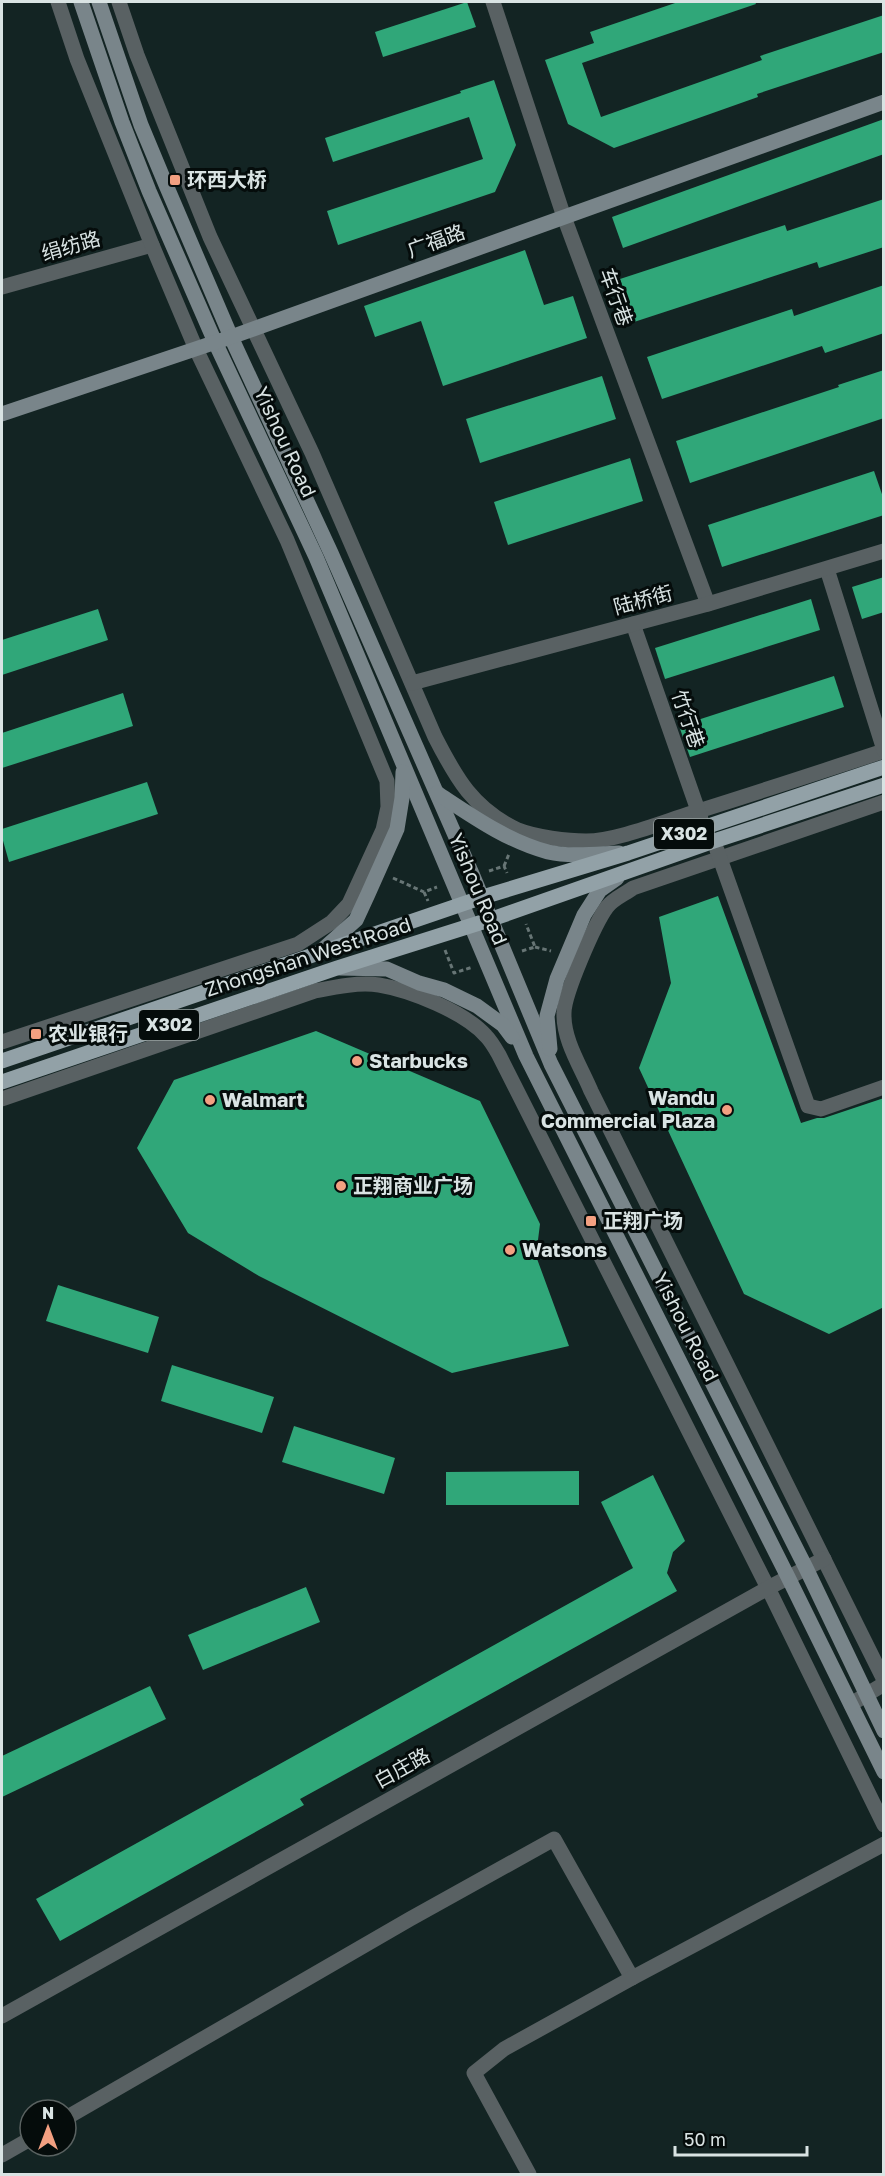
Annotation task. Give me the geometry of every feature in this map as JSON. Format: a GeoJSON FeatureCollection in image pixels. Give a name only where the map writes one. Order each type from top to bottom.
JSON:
{"type":"FeatureCollection","features":[{"type":"Feature","properties":{"kind":"main road","name":"Yishou Road"},"geometry":{"type":"LineString","coordinates":[[81,2],[149,191],[215,342],[316,557],[526,1056],[884,1772]]}},
{"type":"Feature","properties":{"kind":"main road","name":"Yishou Road"},"geometry":{"type":"LineString","coordinates":[[99,2],[141,125],[231,337],[331,553],[437,792],[483,897],[551,1064],[806,1568],[884,1731]]}},
{"type":"Feature","properties":{"kind":"main road","name":"广福路"},"geometry":{"type":"LineString","coordinates":[[2,414],[252,330],[884,102]]}},
{"type":"Feature","properties":{"kind":"main road"},"geometry":{"type":"LineString","coordinates":[[321,951],[356,920],[378,872],[397,829],[402,798],[403,766]]}},
{"type":"Feature","properties":{"kind":"main road","name":"X302"},"geometry":{"type":"LineString","coordinates":[[483,897],[628,853],[884,767]]}},
{"type":"Feature","properties":{"kind":"main road","name":"X302"},"geometry":{"type":"LineString","coordinates":[[492,919],[714,841],[884,785]]}},
{"type":"Feature","properties":{"kind":"main road"},"geometry":{"type":"LineString","coordinates":[[437,792],[478,820],[515,841],[550,852],[584,855],[628,853]]}},
{"type":"Feature","properties":{"kind":"main road"},"geometry":{"type":"LineString","coordinates":[[551,1064],[547,1016],[557,979],[584,915],[600,890],[625,872]]}},
{"type":"Feature","properties":{"kind":"main road","name":"Zhongshan West Road"},"geometry":{"type":"LineString","coordinates":[[2,1060],[483,897]]}},
{"type":"Feature","properties":{"kind":"main road","name":"Zhongshan West Road"},"geometry":{"type":"LineString","coordinates":[[2,1082],[337,968],[492,919]]}},
{"type":"Feature","properties":{"kind":"main road"},"geometry":{"type":"LineString","coordinates":[[337,968],[387,969],[419,983],[444,990],[477,1006],[503,1025],[526,1056]]}},
{"type":"Feature","properties":{"kind":"street"},"geometry":{"type":"LineString","coordinates":[[2,1042],[298,944],[332,921],[349,904],[383,830],[388,807],[387,781],[287,540],[196,349],[152,245],[76,59],[58,2]]}},
{"type":"Feature","properties":{"kind":"street"},"geometry":{"type":"LineString","coordinates":[[119,2],[137,55],[201,216],[252,330],[312,453],[435,737],[456,778],[473,798],[519,830],[587,841],[642,829],[884,751],[827,569]]}},
{"type":"Feature","properties":{"kind":"street","name":"车行巷"},"geometry":{"type":"LineString","coordinates":[[493,2],[564,217],[708,604]]}},
{"type":"Feature","properties":{"kind":"street","name":"绢纺路"},"geometry":{"type":"LineString","coordinates":[[2,287],[152,245]]}},
{"type":"Feature","properties":{"kind":"street","name":"陆桥街"},"geometry":{"type":"LineString","coordinates":[[412,683],[708,604],[884,551]]}},
{"type":"Feature","properties":{"kind":"street","name":"竹行巷"},"geometry":{"type":"LineString","coordinates":[[633,624],[704,828]]}},
{"type":"Feature","properties":{"kind":"street"},"geometry":{"type":"LineString","coordinates":[[851,1704],[884,1682],[591,1091],[569,1041],[563,1013],[569,988],[593,930],[608,905],[633,888],[884,802]]}},
{"type":"Feature","properties":{"kind":"street"},"geometry":{"type":"LineString","coordinates":[[714,841],[808,1106],[821,1109],[884,1087]]}},
{"type":"Feature","properties":{"kind":"street"},"geometry":{"type":"LineString","coordinates":[[2,1099],[315,991],[349,985],[378,985],[435,1003],[470,1022],[486,1035],[499,1055],[768,1588],[884,1825]]}},
{"type":"Feature","properties":{"kind":"street","name":"白庄路"},"geometry":{"type":"LineString","coordinates":[[2,2016],[768,1588],[824,1559]]}},
{"type":"Feature","properties":{"kind":"street"},"geometry":{"type":"LineString","coordinates":[[78,2111],[410,1919],[554,1839],[632,1978]]}},
{"type":"Feature","properties":{"kind":"street"},"geometry":{"type":"LineString","coordinates":[[529,2175],[474,2073],[504,2049],[884,1844]]}},
{"type":"Feature","properties":{"kind":"street"},"geometry":{"type":"LineString","coordinates":[[2,2154],[18,2145]]}},
{"type":"Feature","properties":{"kind":"path"},"geometry":{"type":"LineString","coordinates":[[378,872],[424,892]]}},
{"type":"Feature","properties":{"kind":"building"},"geometry":{"type":"Polygon","coordinates":[[[467,2],[476,27],[383,57],[375,32],[467,2]]]}},
{"type":"Feature","properties":{"kind":"building"},"geometry":{"type":"Polygon","coordinates":[[[678,2],[755,2],[756,4],[582,63],[601,117],[762,60],[760,56],[884,15],[884,52],[757,94],[758,97],[614,148],[568,124],[545,60],[594,43],[590,32],[678,2]]]}},
{"type":"Feature","properties":{"kind":"building"},"geometry":{"type":"Polygon","coordinates":[[[494,80],[516,145],[495,192],[338,245],[327,211],[483,159],[469,117],[333,162],[325,138],[494,80]]]}},
{"type":"Feature","properties":{"kind":"building"},"geometry":{"type":"Polygon","coordinates":[[[884,119],[884,154],[623,248],[612,217],[884,119]]]}},
{"type":"Feature","properties":{"kind":"building"},"geometry":{"type":"Polygon","coordinates":[[[884,199],[884,247],[819,268],[817,262],[634,322],[620,279],[785,225],[787,231],[884,199]]]}},
{"type":"Feature","properties":{"kind":"building"},"geometry":{"type":"Polygon","coordinates":[[[525,250],[544,305],[573,296],[587,338],[443,386],[421,321],[375,337],[364,306],[525,250]]]}},
{"type":"Feature","properties":{"kind":"building"},"geometry":{"type":"Polygon","coordinates":[[[884,285],[884,333],[825,353],[822,346],[662,399],[647,357],[792,309],[794,316],[884,285]]]}},
{"type":"Feature","properties":{"kind":"building"},"geometry":{"type":"Polygon","coordinates":[[[884,370],[884,418],[690,483],[676,441],[884,370]]]}},
{"type":"Feature","properties":{"kind":"building"},"geometry":{"type":"Polygon","coordinates":[[[602,376],[616,419],[480,463],[466,419],[602,376]]]}},
{"type":"Feature","properties":{"kind":"building"},"geometry":{"type":"Polygon","coordinates":[[[630,458],[643,501],[508,545],[494,502],[630,458]]]}},
{"type":"Feature","properties":{"kind":"building"},"geometry":{"type":"Polygon","coordinates":[[[874,471],[884,500],[884,515],[722,567],[708,525],[874,471]]]}},
{"type":"Feature","properties":{"kind":"building"},"geometry":{"type":"Polygon","coordinates":[[[884,577],[884,612],[862,619],[852,587],[884,577]]]}},
{"type":"Feature","properties":{"kind":"building"},"geometry":{"type":"Polygon","coordinates":[[[811,599],[820,630],[665,679],[655,648],[811,599]]]}},
{"type":"Feature","properties":{"kind":"building"},"geometry":{"type":"Polygon","coordinates":[[[98,609],[108,640],[2,675],[2,640],[98,609]]]}},
{"type":"Feature","properties":{"kind":"building"},"geometry":{"type":"Polygon","coordinates":[[[834,676],[844,707],[690,757],[679,726],[834,676]]]}},
{"type":"Feature","properties":{"kind":"building"},"geometry":{"type":"Polygon","coordinates":[[[123,693],[133,726],[2,768],[2,733],[123,693]]]}},
{"type":"Feature","properties":{"kind":"building"},"geometry":{"type":"Polygon","coordinates":[[[147,782],[158,814],[9,862],[2,829],[147,782]]]}},
{"type":"Feature","properties":{"kind":"building","name":"Wandu Commercial Plaza"},"geometry":{"type":"Polygon","coordinates":[[[718,896],[801,1123],[824,1118],[884,1098],[884,1307],[829,1334],[744,1294],[639,1068],[671,983],[659,917],[718,896]]]}},
{"type":"Feature","properties":{"kind":"building","name":"正翔商业广场"},"geometry":{"type":"Polygon","coordinates":[[[316,1031],[480,1101],[540,1224],[536,1256],[569,1346],[452,1373],[259,1276],[188,1233],[137,1148],[174,1080],[316,1031]]]}},
{"type":"Feature","properties":{"kind":"building"},"geometry":{"type":"Polygon","coordinates":[[[58,1285],[159,1317],[148,1353],[46,1321],[58,1285]]]}},
{"type":"Feature","properties":{"kind":"building"},"geometry":{"type":"Polygon","coordinates":[[[172,1365],[274,1397],[262,1433],[161,1401],[172,1365]]]}},
{"type":"Feature","properties":{"kind":"building"},"geometry":{"type":"Polygon","coordinates":[[[294,1426],[395,1458],[384,1494],[282,1462],[294,1426]]]}},
{"type":"Feature","properties":{"kind":"building"},"geometry":{"type":"Polygon","coordinates":[[[579,1471],[579,1505],[446,1505],[446,1472],[579,1471]]]}},
{"type":"Feature","properties":{"kind":"building"},"geometry":{"type":"Polygon","coordinates":[[[653,1475],[685,1541],[673,1552],[667,1573],[677,1591],[300,1799],[304,1805],[60,1941],[36,1899],[633,1568],[601,1502],[653,1475]]]}},
{"type":"Feature","properties":{"kind":"building"},"geometry":{"type":"Polygon","coordinates":[[[306,1587],[320,1622],[203,1670],[188,1635],[306,1587]]]}},
{"type":"Feature","properties":{"kind":"building"},"geometry":{"type":"Polygon","coordinates":[[[150,1686],[166,1719],[2,1797],[2,1756],[150,1686]]]}},
{"type":"Feature","properties":{"kind":"place","name":"环西大桥"},"geometry":{"type":"Point","coordinates":[175,180]}},
{"type":"Feature","properties":{"kind":"place","name":"农业银行"},"geometry":{"type":"Point","coordinates":[36,1034]}},
{"type":"Feature","properties":{"kind":"place","name":"Starbucks"},"geometry":{"type":"Point","coordinates":[357,1061]}},
{"type":"Feature","properties":{"kind":"place","name":"Walmart"},"geometry":{"type":"Point","coordinates":[210,1100]}},
{"type":"Feature","properties":{"kind":"place","name":"Wandu Commercial Plaza"},"geometry":{"type":"Point","coordinates":[727,1110]}},
{"type":"Feature","properties":{"kind":"place","name":"正翔商业广场"},"geometry":{"type":"Point","coordinates":[341,1186]}},
{"type":"Feature","properties":{"kind":"place","name":"正翔广场"},"geometry":{"type":"Point","coordinates":[591,1221]}},
{"type":"Feature","properties":{"kind":"place","name":"Watsons"},"geometry":{"type":"Point","coordinates":[510,1250]}}]}
